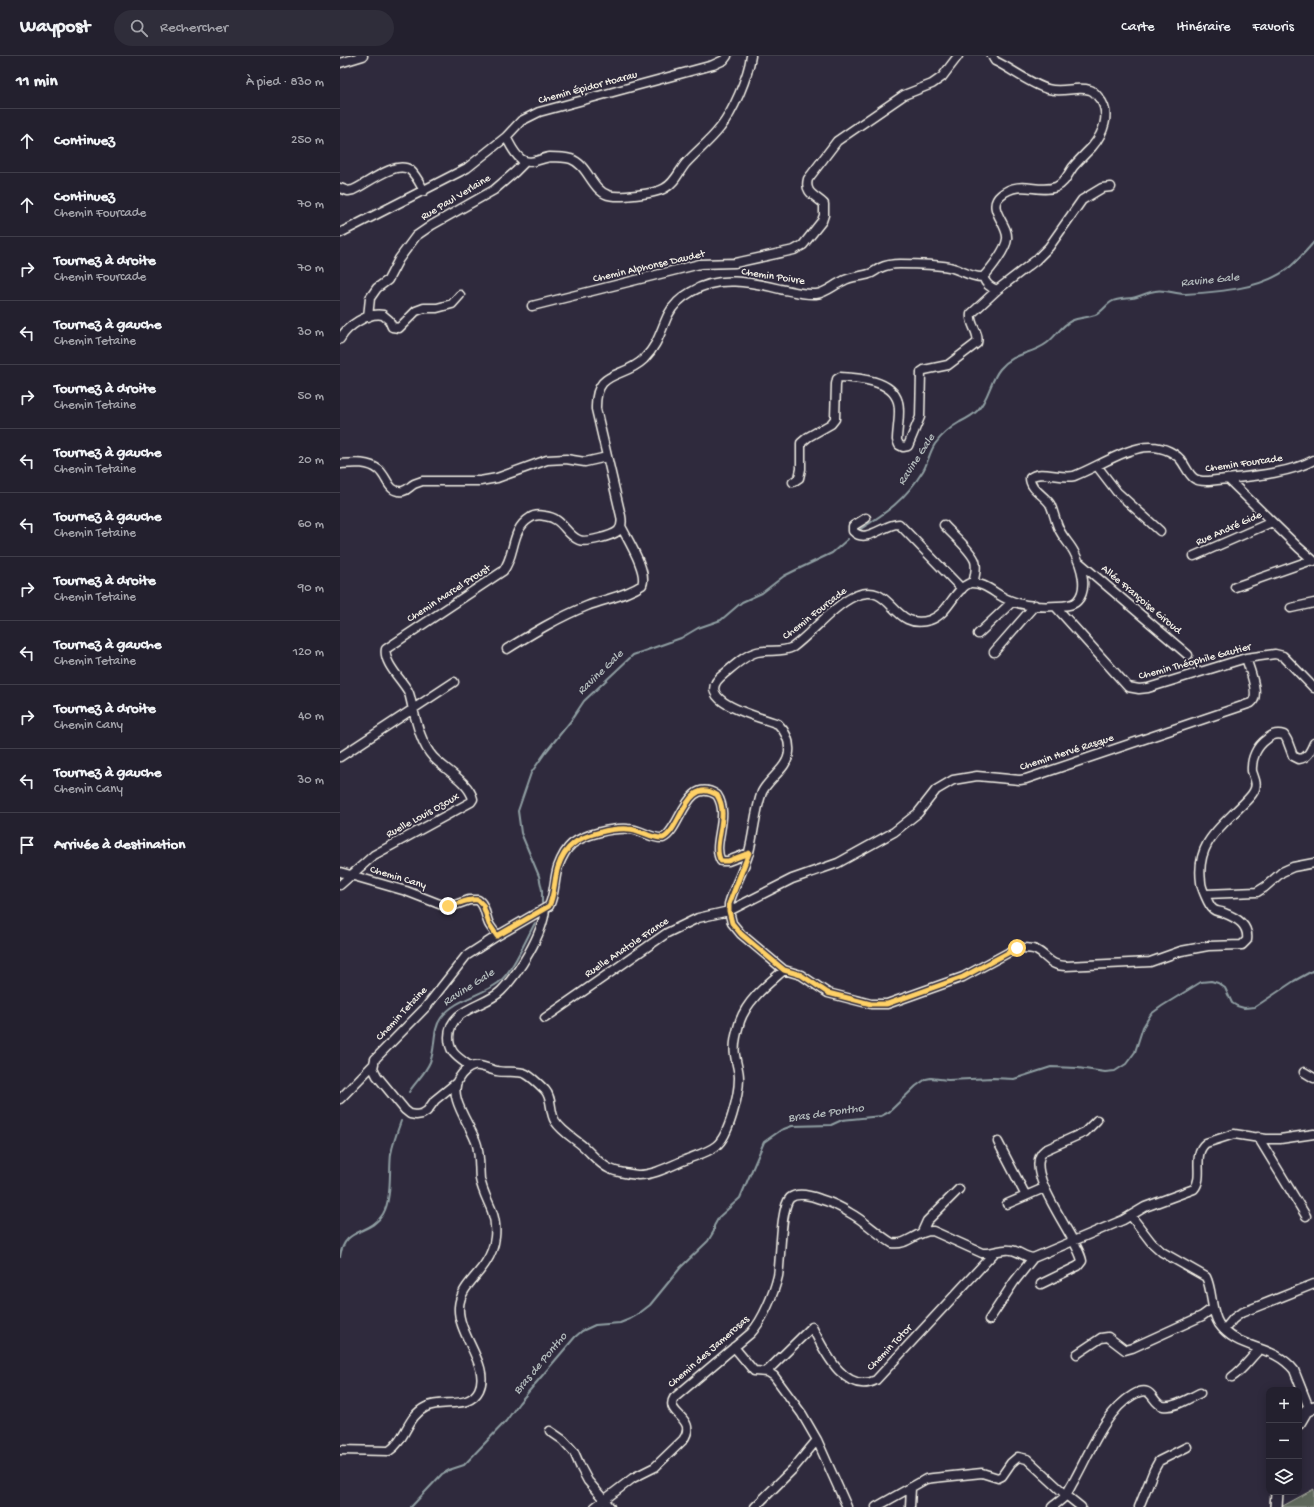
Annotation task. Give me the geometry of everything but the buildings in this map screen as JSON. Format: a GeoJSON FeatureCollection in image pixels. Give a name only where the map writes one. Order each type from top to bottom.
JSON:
{"type":"FeatureCollection","features":[{"type":"Feature","properties":{"kind":"main road"},"geometry":{"type":"LineString","coordinates":[[1302,1417],[1304,1413],[1312,1408]]}},
{"type":"Feature","properties":{"kind":"main road"},"geometry":{"type":"LineString","coordinates":[[1276,1507],[1277,1495]]}},
{"type":"Feature","properties":{"kind":"street"},"geometry":{"type":"LineString","coordinates":[[340,63],[363,56]]}},
{"type":"Feature","properties":{"kind":"street","name":"Chemin Épidor Hoarau"},"geometry":{"type":"LineString","coordinates":[[340,233],[467,168],[506,137],[521,121],[539,112],[713,65],[724,60],[727,56]]}},
{"type":"Feature","properties":{"kind":"street"},"geometry":{"type":"LineString","coordinates":[[506,137],[517,156],[525,162],[534,162],[549,157],[561,157],[573,160],[580,165],[598,188],[608,194],[619,196],[660,192],[672,182],[685,164],[720,129],[729,116],[738,96],[751,56]]}},
{"type":"Feature","properties":{"kind":"street","name":"Chemin Alphonse Daudet"},"geometry":{"type":"LineString","coordinates":[[532,306],[700,264],[735,263],[798,248],[808,240],[824,215],[825,210],[824,204],[808,190],[808,179],[837,141],[904,95],[932,84],[942,77],[958,56]]}},
{"type":"Feature","properties":{"kind":"street"},"geometry":{"type":"LineString","coordinates":[[992,56],[995,61],[1005,65],[1039,86],[1049,90],[1085,89],[1094,91],[1102,101],[1106,113],[1105,121],[1099,137],[1073,168],[1063,183],[1049,189],[1027,187],[1015,188],[1001,195],[997,199],[995,209],[1005,226],[1007,237],[1003,250],[983,277],[990,288],[997,290]]}},
{"type":"Feature","properties":{"kind":"street","name":"Rue Paul Verlaine"},"geometry":{"type":"LineString","coordinates":[[368,317],[370,298],[378,288],[388,280],[399,259],[416,236],[432,225],[494,190],[525,162]]}},
{"type":"Feature","properties":{"kind":"street"},"geometry":{"type":"LineString","coordinates":[[340,188],[348,191],[353,190],[390,170],[400,167],[410,171],[424,191]]}},
{"type":"Feature","properties":{"kind":"street"},"geometry":{"type":"LineString","coordinates":[[793,482],[799,478],[801,469],[801,443],[808,437],[831,424],[835,419],[836,384],[837,379],[840,377],[870,380],[893,392],[898,402],[897,440],[899,445],[903,448],[908,446],[920,417],[921,372],[948,365],[977,343],[978,335],[970,320],[970,314],[1050,247],[1082,200],[1102,188],[1111,186]]}},
{"type":"Feature","properties":{"kind":"street","name":"Chemin Poivre"},"geometry":{"type":"LineString","coordinates":[[607,457],[596,409],[595,397],[598,388],[604,381],[613,375],[638,365],[646,357],[655,347],[668,314],[678,302],[692,291],[705,286],[734,281],[754,283],[793,292],[816,294],[824,292],[844,280],[867,275],[889,265],[899,264],[955,268],[977,278],[983,277]]}},
{"type":"Feature","properties":{"kind":"street"},"geometry":{"type":"LineString","coordinates":[[340,339],[348,328],[368,317],[383,316],[389,320],[392,327],[399,328],[416,311],[424,308],[437,308],[452,304],[460,295]]}},
{"type":"Feature","properties":{"kind":"street","name":"Chemin Fourcade"},"geometry":{"type":"LineString","coordinates":[[729,911],[729,904],[732,894],[740,878],[749,853],[760,797],[764,788],[787,758],[789,744],[783,729],[778,724],[732,708],[722,702],[715,693],[715,681],[745,658],[756,652],[768,650],[785,651],[793,647],[844,602],[864,593],[877,594],[884,598],[901,616],[923,622],[938,616],[945,611],[966,585],[973,583],[982,585],[1012,602],[1056,606],[1071,605],[1076,602],[1080,598],[1083,586],[1080,563],[1074,550],[1059,529],[1051,506],[1032,485],[1030,478],[1038,474],[1070,477],[1140,448],[1155,447],[1166,450],[1179,459],[1188,473],[1196,480],[1209,481],[1283,471],[1314,460]]}},
{"type":"Feature","properties":{"kind":"street"},"geometry":{"type":"LineString","coordinates":[[340,464],[363,464],[371,466],[379,470],[384,475],[388,485],[392,489],[404,491],[414,484],[422,481],[480,481],[497,478],[546,460],[566,459],[585,462],[607,457],[621,516],[621,526],[640,563],[644,576],[642,585],[630,591],[585,607],[534,632],[507,649]]}},
{"type":"Feature","properties":{"kind":"street"},"geometry":{"type":"LineString","coordinates":[[1097,466],[1117,492],[1160,531]]}},
{"type":"Feature","properties":{"kind":"street","name":"Rue André Gide"},"geometry":{"type":"LineString","coordinates":[[1228,478],[1313,561],[1235,587]]}},
{"type":"Feature","properties":{"kind":"street","name":"Chemin Marcel Proust"},"geometry":{"type":"LineString","coordinates":[[413,710],[409,694],[385,658],[386,649],[503,571],[509,561],[516,534],[524,522],[532,517],[540,515],[549,516],[559,520],[576,538],[582,541],[613,534],[621,526]]}},
{"type":"Feature","properties":{"kind":"street"},"geometry":{"type":"LineString","coordinates":[[866,518],[853,526],[853,530],[856,533],[863,535],[873,534],[890,526],[899,524],[962,589]]}},
{"type":"Feature","properties":{"kind":"street","name":"Rue André Gide"},"geometry":{"type":"LineString","coordinates":[[1194,556],[1272,522]]}},
{"type":"Feature","properties":{"kind":"street"},"geometry":{"type":"LineString","coordinates":[[944,525],[972,555],[976,569],[973,583]]}},
{"type":"Feature","properties":{"kind":"street","name":"Allée Françoise Giroud"},"geometry":{"type":"LineString","coordinates":[[1080,563],[1188,655]]}},
{"type":"Feature","properties":{"kind":"street"},"geometry":{"type":"LineString","coordinates":[[978,634],[1012,602]]}},
{"type":"Feature","properties":{"kind":"street"},"geometry":{"type":"LineString","coordinates":[[1291,608],[1314,604]]}},
{"type":"Feature","properties":{"kind":"street"},"geometry":{"type":"LineString","coordinates":[[994,652],[1035,605]]}},
{"type":"Feature","properties":{"kind":"street","name":"Chemin Théophile Gautier"},"geometry":{"type":"LineString","coordinates":[[1056,606],[1128,687],[1148,688],[1246,658],[1275,654],[1283,656],[1314,688]]}},
{"type":"Feature","properties":{"kind":"street","name":"Chemin Hervé Rasque"},"geometry":{"type":"LineString","coordinates":[[729,911],[792,879],[838,863],[894,832],[918,813],[936,790],[953,780],[977,776],[1026,780],[1251,703],[1256,694],[1246,658]]}},
{"type":"Feature","properties":{"kind":"street"},"geometry":{"type":"LineString","coordinates":[[340,757],[454,682]]}},
{"type":"Feature","properties":{"kind":"street","name":"Ruelle Louis Ozoux"},"geometry":{"type":"LineString","coordinates":[[352,875],[374,855],[471,802],[473,799],[470,790],[433,757],[426,746],[413,710]]}},
{"type":"Feature","properties":{"kind":"street"},"geometry":{"type":"LineString","coordinates":[[729,911],[732,923],[741,934],[784,970],[801,975],[820,988],[837,996],[879,1005],[963,977],[1017,948],[1037,950],[1051,963],[1066,966],[1150,962],[1181,951],[1208,946],[1245,943],[1247,937],[1245,926],[1226,914],[1214,911],[1208,903],[1200,876],[1204,849],[1210,838],[1254,793],[1256,782],[1252,770],[1253,759],[1258,748],[1270,736],[1274,734],[1284,735],[1293,756],[1299,759],[1306,757],[1314,743]]}},
{"type":"Feature","properties":{"kind":"street"},"geometry":{"type":"LineString","coordinates":[[471,1067],[453,1053],[450,1048],[449,1034],[451,1024],[464,1012],[493,998],[502,991],[524,962],[541,927],[545,909],[551,902],[555,878],[562,857],[572,844],[582,838],[598,833],[620,829],[635,829],[654,837],[663,838],[672,831],[688,801],[698,793],[705,791],[717,795],[720,802],[722,811],[718,852],[721,861],[728,861],[749,853]]}},
{"type":"Feature","properties":{"kind":"street"},"geometry":{"type":"LineString","coordinates":[[1206,894],[1257,892],[1282,872],[1293,867],[1314,863]]}},
{"type":"Feature","properties":{"kind":"street","name":"Chemin Cany"},"geometry":{"type":"LineString","coordinates":[[340,872],[406,891],[442,904],[455,905],[469,900],[478,900],[483,905],[489,924],[497,936]]}},
{"type":"Feature","properties":{"kind":"street"},"geometry":{"type":"LineString","coordinates":[[340,885],[352,875]]}},
{"type":"Feature","properties":{"kind":"street","name":"Chemin Tetaine"},"geometry":{"type":"LineString","coordinates":[[340,1100],[373,1065],[375,1059],[426,1007],[466,956],[497,936],[545,909]]}},
{"type":"Feature","properties":{"kind":"street","name":"Ruelle Anatole France"},"geometry":{"type":"LineString","coordinates":[[545,1018],[667,933],[698,918],[729,911]]}},
{"type":"Feature","properties":{"kind":"street"},"geometry":{"type":"LineString","coordinates":[[373,1065],[377,1076],[404,1110],[413,1115],[422,1114],[427,1111],[435,1100],[456,1083],[464,1072],[471,1067],[480,1066],[498,1072],[527,1074],[546,1091],[550,1099],[553,1116],[556,1123],[603,1165],[618,1173],[638,1175],[653,1173],[713,1149],[723,1138],[731,1117],[738,1091],[738,1070],[734,1054],[740,1021],[746,1009],[760,990],[784,970]]}},
{"type":"Feature","properties":{"kind":"street"},"geometry":{"type":"LineString","coordinates":[[1304,1072],[1314,1078]]}},
{"type":"Feature","properties":{"kind":"street"},"geometry":{"type":"LineString","coordinates":[[340,1450],[389,1451],[397,1445],[410,1421],[421,1410],[434,1404],[457,1404],[467,1401],[474,1397],[479,1391],[481,1384],[480,1366],[461,1327],[459,1306],[465,1288],[486,1263],[493,1250],[496,1235],[495,1222],[480,1179],[480,1158],[476,1142],[457,1100],[455,1092],[456,1083]]}},
{"type":"Feature","properties":{"kind":"street"},"geometry":{"type":"LineString","coordinates":[[1041,1284],[1080,1265],[1082,1259],[1074,1241],[1044,1188],[1038,1165],[1040,1153],[1085,1132],[1097,1120]]}},
{"type":"Feature","properties":{"kind":"street"},"geometry":{"type":"LineString","coordinates":[[989,1320],[1014,1282],[1033,1258],[1131,1216],[1144,1207],[1194,1189],[1198,1182],[1199,1153],[1206,1143],[1234,1134],[1280,1139],[1314,1134]]}},
{"type":"Feature","properties":{"kind":"street"},"geometry":{"type":"LineString","coordinates":[[1258,1137],[1306,1216]]}},
{"type":"Feature","properties":{"kind":"street"},"geometry":{"type":"LineString","coordinates":[[998,1142],[1026,1196]]}},
{"type":"Feature","properties":{"kind":"street"},"geometry":{"type":"LineString","coordinates":[[1007,1204],[1044,1188]]}},
{"type":"Feature","properties":{"kind":"street","name":"Chemin des Jamerosas"},"geometry":{"type":"LineString","coordinates":[[595,1507],[633,1478],[655,1467],[683,1440],[688,1430],[684,1419],[672,1408],[672,1401],[758,1325],[775,1287],[778,1274],[784,1212],[789,1200],[792,1197],[797,1195],[820,1198],[850,1213],[892,1243],[898,1244],[905,1243],[922,1232],[927,1221],[959,1189]]}},
{"type":"Feature","properties":{"kind":"street"},"geometry":{"type":"LineString","coordinates":[[1131,1216],[1151,1242],[1162,1252],[1206,1277],[1215,1317],[1224,1330],[1238,1340],[1278,1355],[1294,1370],[1312,1408]]}},
{"type":"Feature","properties":{"kind":"street"},"geometry":{"type":"LineString","coordinates":[[922,1232],[926,1230],[938,1232],[982,1253],[1011,1250],[1017,1251],[1026,1257],[1033,1258]]}},
{"type":"Feature","properties":{"kind":"street","name":"Chemin Totor"},"geometry":{"type":"LineString","coordinates":[[766,1372],[812,1327],[838,1371],[849,1379],[860,1383],[865,1384],[876,1380],[995,1252]]}},
{"type":"Feature","properties":{"kind":"street"},"geometry":{"type":"LineString","coordinates":[[1224,1330],[1233,1319],[1241,1313],[1314,1284]]}},
{"type":"Feature","properties":{"kind":"street"},"geometry":{"type":"LineString","coordinates":[[1077,1354],[1100,1338],[1108,1337],[1125,1350],[1132,1348],[1202,1316],[1213,1308]]}},
{"type":"Feature","properties":{"kind":"street"},"geometry":{"type":"LineString","coordinates":[[734,1347],[754,1371],[766,1372],[774,1376],[802,1414],[817,1440],[847,1507]]}},
{"type":"Feature","properties":{"kind":"street"},"geometry":{"type":"LineString","coordinates":[[1232,1377],[1240,1372],[1260,1349]]}},
{"type":"Feature","properties":{"kind":"street"},"geometry":{"type":"LineString","coordinates":[[1052,1507],[1066,1496],[1112,1412],[1122,1402],[1137,1393],[1145,1392],[1152,1395],[1160,1405],[1169,1406],[1175,1405],[1200,1393]]}},
{"type":"Feature","properties":{"kind":"street"},"geometry":{"type":"LineString","coordinates":[[550,1431],[563,1440],[574,1452],[588,1481],[610,1507]]}},
{"type":"Feature","properties":{"kind":"street"},"geometry":{"type":"LineString","coordinates":[[755,1507],[793,1469],[817,1440]]}},
{"type":"Feature","properties":{"kind":"street"},"geometry":{"type":"LineString","coordinates":[[1140,1507],[1159,1461],[1187,1447]]}},
{"type":"Feature","properties":{"kind":"street"},"geometry":{"type":"LineString","coordinates":[[876,1507],[926,1479],[982,1473],[998,1478],[1005,1473],[1014,1459],[1022,1458],[1027,1459],[1066,1496],[1081,1507]]}},
{"type":"Feature","properties":{"kind":"street"},"geometry":{"type":"LineString","coordinates":[[910,1507],[911,1488]]}},
{"type":"Feature","properties":{"kind":"green space"},"geometry":{"type":"Polygon","coordinates":[[[1314,1489],[1314,1507],[1281,1507],[1314,1489]]]}},
{"type":"Feature","properties":{"kind":"waterway","name":"Ravine Gale"},"geometry":{"type":"LineString","coordinates":[[859,530],[886,512],[909,490],[923,471],[935,444],[950,429],[977,411],[984,401],[994,379],[1005,363],[1017,356],[1041,347],[1067,323],[1095,315],[1109,304],[1119,299],[1159,291],[1185,294],[1226,290],[1241,288],[1268,280],[1291,266],[1314,242]]}},
{"type":"Feature","properties":{"kind":"waterway","name":"Ravine Gale"},"geometry":{"type":"LineString","coordinates":[[542,903],[542,890],[539,876],[521,833],[518,811],[531,773],[584,701],[633,655],[681,638],[698,628],[721,620],[742,602],[762,593],[784,576],[832,553],[848,539]]}},
{"type":"Feature","properties":{"kind":"waterway","name":"Ravine Gale"},"geometry":{"type":"LineString","coordinates":[[409,1092],[426,1070],[430,1062],[436,1028],[441,1018],[453,1006],[491,987],[503,978],[513,964],[535,923]]}},
{"type":"Feature","properties":{"kind":"waterway","name":"Bras de Pontho"},"geometry":{"type":"LineString","coordinates":[[411,1507],[442,1474],[464,1465],[506,1421],[519,1403],[575,1337],[582,1331],[595,1325],[620,1323],[637,1315],[650,1305],[681,1267],[708,1241],[714,1231],[714,1226],[719,1217],[740,1198],[764,1142],[781,1130],[792,1126],[831,1125],[842,1120],[881,1116],[889,1112],[916,1086],[926,1079],[931,1078],[948,1080],[993,1078],[1014,1079],[1051,1067],[1078,1068],[1105,1072],[1115,1071],[1126,1064],[1135,1052],[1143,1027],[1151,1014],[1201,982],[1211,981],[1218,983],[1225,988],[1232,1003],[1237,1006],[1244,1008],[1255,1007],[1294,981],[1314,970]]}},
{"type":"Feature","properties":{"kind":"waterway","name":"Ravine Gale"},"geometry":{"type":"LineString","coordinates":[[340,1257],[342,1247],[347,1240],[378,1221],[386,1208],[389,1193],[391,1154],[401,1121]]}},
{"type":"Feature","properties":{"kind":"route"},"geometry":{"type":"LineString","coordinates":[[448,906],[474,899],[482,902],[489,924],[497,936],[549,906],[558,866],[562,857],[572,844],[582,838],[614,829],[635,829],[654,837],[666,837],[672,831],[688,801],[698,793],[705,791],[717,795],[722,806],[718,852],[721,861],[725,862],[749,853],[729,904],[732,923],[741,934],[784,970],[796,972],[828,993],[864,1003],[879,1005],[887,1004],[963,977],[1017,948]]}}]}
